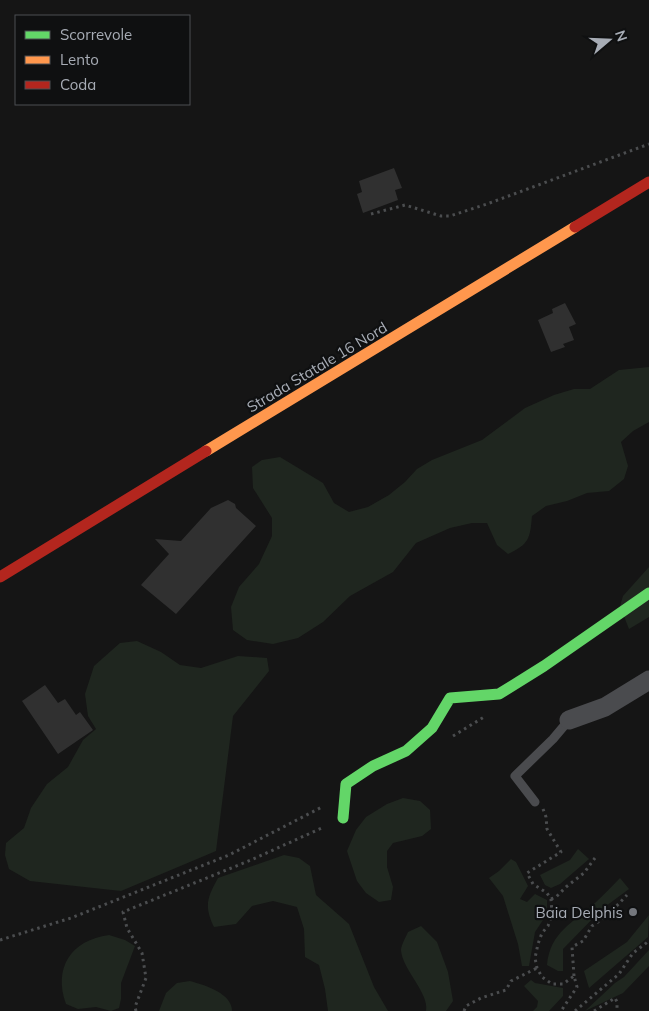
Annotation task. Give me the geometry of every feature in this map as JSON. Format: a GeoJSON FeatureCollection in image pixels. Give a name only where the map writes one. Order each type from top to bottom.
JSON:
{"type":"FeatureCollection","features":[{"type":"Feature","properties":{"kind":"main road","name":"Strada Statale 16 Nord"},"geometry":{"type":"LineString","coordinates":[[0,577],[649,182]]}},
{"type":"Feature","properties":{"kind":"main road"},"geometry":{"type":"LineString","coordinates":[[343,818],[346,784],[373,766],[406,751],[432,728],[450,698],[499,694],[544,666],[649,593]]}},
{"type":"Feature","properties":{"kind":"street"},"geometry":{"type":"LineString","coordinates":[[569,720],[605,707],[649,680]]}},
{"type":"Feature","properties":{"kind":"lane"},"geometry":{"type":"LineString","coordinates":[[539,805],[515,776],[553,739],[569,720]]}},
{"type":"Feature","properties":{"kind":"path"},"geometry":{"type":"LineString","coordinates":[[371,214],[406,205],[441,216],[450,216],[649,144]]}},
{"type":"Feature","properties":{"kind":"path"},"geometry":{"type":"LineString","coordinates":[[539,805],[546,817],[547,829],[561,852],[527,873],[534,884],[547,893],[551,899],[552,914],[538,944],[535,958],[537,968],[542,977],[552,984],[563,984],[574,976]]}},
{"type":"Feature","properties":{"kind":"path"},"geometry":{"type":"LineString","coordinates":[[136,1011],[135,1007],[146,978],[142,953],[127,928],[123,912],[251,860],[343,818]]}},
{"type":"Feature","properties":{"kind":"path"},"geometry":{"type":"LineString","coordinates":[[551,899],[556,898],[566,887],[584,873],[595,858]]}},
{"type":"Feature","properties":{"kind":"path"},"geometry":{"type":"LineString","coordinates":[[561,1011],[577,988],[574,976],[572,947],[583,940],[592,926],[608,915],[627,895]]}},
{"type":"Feature","properties":{"kind":"path"},"geometry":{"type":"LineString","coordinates":[[575,1011],[619,974],[633,953],[649,941]]}},
{"type":"Feature","properties":{"kind":"path"},"geometry":{"type":"LineString","coordinates":[[464,1011],[466,1006],[481,998],[506,990],[512,981],[537,968]]}},
{"type":"Feature","properties":{"kind":"path"},"geometry":{"type":"LineString","coordinates":[[594,1011],[615,998],[617,1011]]}},
{"type":"Feature","properties":{"kind":"shaded area"},"geometry":{"type":"Polygon","coordinates":[[[649,367],[649,422],[633,431],[621,442],[628,466],[624,479],[609,491],[587,493],[567,501],[546,506],[532,516],[529,535],[524,544],[508,554],[497,545],[487,523],[472,523],[450,528],[416,543],[393,572],[350,596],[323,622],[298,638],[273,644],[247,640],[233,630],[231,607],[239,587],[259,564],[272,536],[272,518],[253,488],[252,467],[262,460],[280,457],[323,483],[334,503],[349,512],[368,507],[389,495],[417,469],[432,460],[482,440],[525,408],[554,395],[574,389],[590,389],[619,370],[649,367]]]}},
{"type":"Feature","properties":{"kind":"shaded area"},"geometry":{"type":"Polygon","coordinates":[[[649,567],[649,617],[629,629],[620,606],[623,596],[649,567]]]}},
{"type":"Feature","properties":{"kind":"shaded area"},"geometry":{"type":"Polygon","coordinates":[[[137,641],[161,652],[180,665],[201,668],[238,656],[267,658],[269,671],[233,716],[216,851],[121,891],[30,881],[9,869],[5,855],[6,843],[24,828],[31,808],[47,784],[68,767],[83,740],[96,729],[88,716],[85,694],[94,666],[120,643],[137,641]]]}},
{"type":"Feature","properties":{"kind":"shaded area"},"geometry":{"type":"Polygon","coordinates":[[[403,798],[420,801],[430,810],[431,829],[422,836],[393,843],[387,851],[387,867],[393,887],[391,900],[379,902],[366,893],[357,881],[347,851],[356,830],[366,817],[387,804],[403,798]]]}},
{"type":"Feature","properties":{"kind":"shaded area"},"geometry":{"type":"Polygon","coordinates":[[[578,849],[589,859],[560,884],[551,888],[545,885],[540,875],[570,860],[578,849]]]}},
{"type":"Feature","properties":{"kind":"shaded area"},"geometry":{"type":"Polygon","coordinates":[[[284,855],[299,858],[310,866],[316,895],[349,924],[374,987],[388,1011],[328,1011],[319,965],[305,957],[304,929],[297,907],[273,901],[252,906],[236,924],[214,927],[209,913],[208,902],[218,878],[284,855]]]}},
{"type":"Feature","properties":{"kind":"shaded area"},"geometry":{"type":"Polygon","coordinates":[[[511,859],[516,862],[528,886],[520,899],[527,902],[535,894],[547,900],[547,914],[535,932],[529,966],[522,966],[518,944],[503,896],[489,878],[511,859]]]}},
{"type":"Feature","properties":{"kind":"shaded area"},"geometry":{"type":"Polygon","coordinates":[[[620,878],[629,889],[602,909],[563,949],[563,971],[558,971],[547,965],[549,954],[558,936],[620,878]]]}},
{"type":"Feature","properties":{"kind":"shaded area"},"geometry":{"type":"Polygon","coordinates":[[[649,915],[648,937],[589,988],[584,971],[627,942],[649,915]]]}},
{"type":"Feature","properties":{"kind":"shaded area"},"geometry":{"type":"Polygon","coordinates":[[[421,926],[437,942],[448,972],[453,1001],[446,1011],[426,1011],[424,997],[403,957],[401,948],[408,932],[421,926]]]}},
{"type":"Feature","properties":{"kind":"shaded area"},"geometry":{"type":"Polygon","coordinates":[[[109,935],[125,940],[135,946],[121,983],[119,1008],[111,1011],[96,1007],[78,1009],[66,1004],[62,979],[68,958],[84,943],[109,935]]]}},
{"type":"Feature","properties":{"kind":"shaded area"},"geometry":{"type":"Polygon","coordinates":[[[649,950],[649,966],[623,993],[585,1011],[624,977],[649,950]]]}},
{"type":"Feature","properties":{"kind":"shaded area"},"geometry":{"type":"Polygon","coordinates":[[[531,980],[535,983],[563,988],[563,996],[549,1011],[533,1011],[537,1007],[538,1001],[524,986],[531,980]]]}},
{"type":"Feature","properties":{"kind":"shaded area"},"geometry":{"type":"Polygon","coordinates":[[[190,981],[222,995],[231,1005],[232,1011],[159,1011],[166,993],[177,983],[190,981]]]}},
{"type":"Feature","properties":{"kind":"building"},"geometry":{"type":"Polygon","coordinates":[[[394,168],[402,188],[395,190],[398,200],[363,213],[357,194],[362,192],[359,181],[394,168]]]}},
{"type":"Feature","properties":{"kind":"building"},"geometry":{"type":"Polygon","coordinates":[[[565,303],[576,324],[569,327],[574,340],[563,344],[565,347],[551,352],[538,320],[553,313],[552,309],[565,303]]]}},
{"type":"Feature","properties":{"kind":"building"},"geometry":{"type":"Polygon","coordinates":[[[228,500],[235,504],[236,508],[256,526],[176,614],[141,585],[169,554],[155,539],[181,541],[211,508],[228,500]]]}},
{"type":"Feature","properties":{"kind":"building"},"geometry":{"type":"Polygon","coordinates":[[[45,685],[58,703],[65,699],[76,715],[80,712],[93,730],[58,754],[22,701],[45,685]]]}},
{"type":"Feature","properties":{"kind":"traffic: fast"},"geometry":{"type":"LineString","coordinates":[[343,818],[346,784],[373,766],[406,751],[432,728],[450,698],[499,694],[544,666],[649,593]]}},
{"type":"Feature","properties":{"kind":"traffic: slow"},"geometry":{"type":"LineString","coordinates":[[206,451],[575,227]]}},
{"type":"Feature","properties":{"kind":"traffic: jam"},"geometry":{"type":"LineString","coordinates":[[575,227],[649,182]]}},
{"type":"Feature","properties":{"kind":"traffic: jam"},"geometry":{"type":"LineString","coordinates":[[0,577],[206,451]]}},
{"type":"Feature","properties":{"kind":"place","name":"Baia Delphis"},"geometry":{"type":"Point","coordinates":[633,912]}}]}
